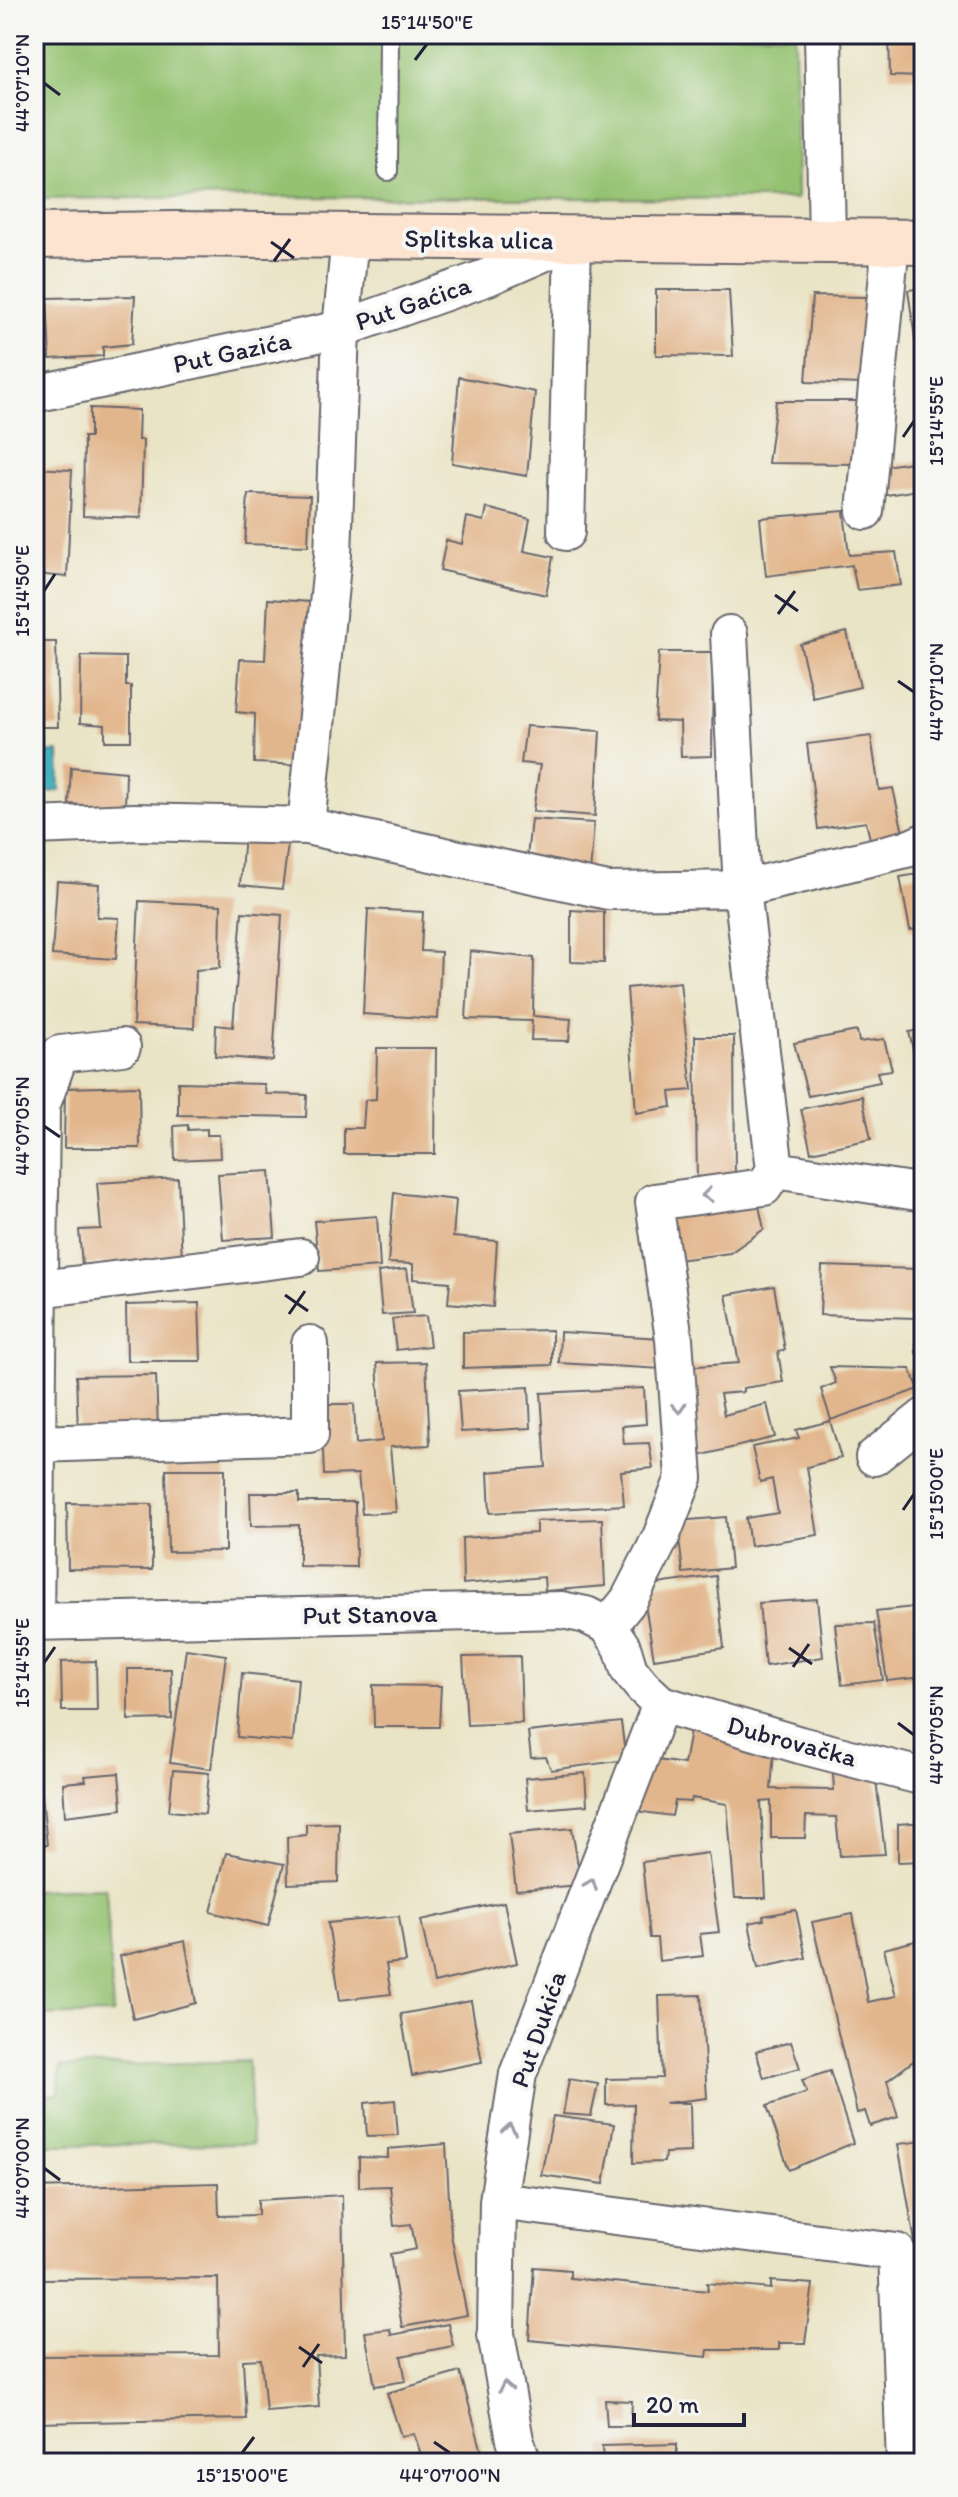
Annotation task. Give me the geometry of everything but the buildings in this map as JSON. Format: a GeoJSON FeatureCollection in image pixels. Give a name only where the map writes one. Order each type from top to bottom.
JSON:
{"type":"FeatureCollection","features":[{"type":"Feature","properties":{"kind":"street"},"geometry":{"type":"LineString","coordinates":[[823,34],[827,241]]}},
{"type":"Feature","properties":{"kind":"street","name":"Splitska ulica"},"geometry":{"type":"LineString","coordinates":[[34,236],[175,234],[907,242]]}},
{"type":"Feature","properties":{"kind":"street"},"geometry":{"type":"LineString","coordinates":[[306,826],[333,555],[341,329],[350,237]]}},
{"type":"Feature","properties":{"kind":"street"},"geometry":{"type":"LineString","coordinates":[[566,532],[573,240]]}},
{"type":"Feature","properties":{"kind":"street","name":"Put Gaćica"},"geometry":{"type":"LineString","coordinates":[[341,329],[488,277],[573,240]]}},
{"type":"Feature","properties":{"kind":"street"},"geometry":{"type":"LineString","coordinates":[[865,511],[907,242]]}},
{"type":"Feature","properties":{"kind":"street","name":"Put Gazića"},"geometry":{"type":"LineString","coordinates":[[34,394],[341,329]]}},
{"type":"Feature","properties":{"kind":"street"},"geometry":{"type":"LineString","coordinates":[[661,1704],[629,1670],[622,1647],[608,1626],[629,1600],[655,1549],[684,1478],[674,1339],[654,1202],[764,1187],[775,1170],[742,889],[729,634]]}},
{"type":"Feature","properties":{"kind":"street"},"geometry":{"type":"LineString","coordinates":[[34,826],[135,822],[306,826],[608,891],[742,889],[924,842]]}},
{"type":"Feature","properties":{"kind":"street"},"geometry":{"type":"LineString","coordinates":[[35,1622],[41,1107],[60,1054],[122,1047]]}},
{"type":"Feature","properties":{"kind":"street"},"geometry":{"type":"LineString","coordinates":[[775,1170],[924,1193]]}},
{"type":"Feature","properties":{"kind":"street"},"geometry":{"type":"LineString","coordinates":[[39,1289],[301,1257]]}},
{"type":"Feature","properties":{"kind":"street"},"geometry":{"type":"LineString","coordinates":[[37,1444],[310,1435],[310,1344]]}},
{"type":"Feature","properties":{"kind":"street"},"geometry":{"type":"LineString","coordinates":[[874,1457],[924,1417]]}},
{"type":"Feature","properties":{"kind":"street","name":"Put Stanova"},"geometry":{"type":"LineString","coordinates":[[35,1622],[562,1610],[586,1615],[608,1626]]}},
{"type":"Feature","properties":{"kind":"street","name":"Dubrovačka"},"geometry":{"type":"LineString","coordinates":[[661,1704],[924,1777]]}},
{"type":"Feature","properties":{"kind":"street","name":"Put Dukića"},"geometry":{"type":"LineString","coordinates":[[523,2463],[515,2440],[496,2334],[498,2201],[518,2074],[661,1704]]}},
{"type":"Feature","properties":{"kind":"street"},"geometry":{"type":"LineString","coordinates":[[498,2201],[897,2252],[905,2463]]}},
{"type":"Feature","properties":{"kind":"lane"},"geometry":{"type":"LineString","coordinates":[[388,171],[389,34]]}},
{"type":"Feature","properties":{"kind":"green space"},"geometry":{"type":"Polygon","coordinates":[[[34,34],[795,34],[797,199],[34,199],[34,34]]]}},
{"type":"Feature","properties":{"kind":"green space"},"geometry":{"type":"Polygon","coordinates":[[[106,1888],[113,2014],[34,2016],[34,1890],[106,1888]]]}},
{"type":"Feature","properties":{"kind":"green space"},"geometry":{"type":"Polygon","coordinates":[[[248,2061],[252,2144],[34,2145],[34,2095],[59,2094],[60,2067],[248,2061]]]}},
{"type":"Feature","properties":{"kind":"water"},"geometry":{"type":"Polygon","coordinates":[[[59,752],[60,791],[40,792],[39,753],[59,752]]]}}]}
